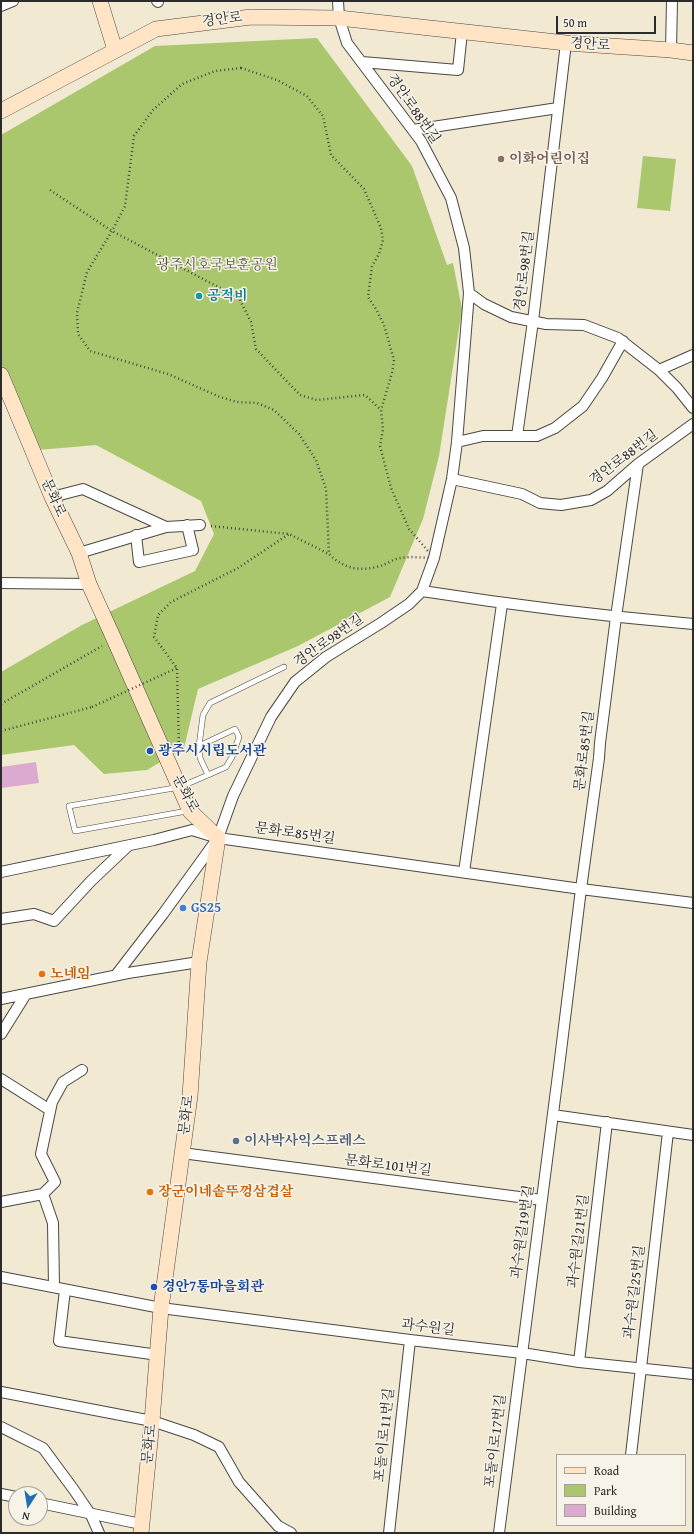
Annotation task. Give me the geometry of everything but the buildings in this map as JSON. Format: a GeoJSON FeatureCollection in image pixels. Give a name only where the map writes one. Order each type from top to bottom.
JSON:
{"type":"FeatureCollection","features":[{"type":"Feature","properties":{"kind":"street"},"geometry":{"type":"LineString","coordinates":[[1,6],[13,1]]}},
{"type":"Feature","properties":{"kind":"street"},"geometry":{"type":"LineString","coordinates":[[100,1],[115,50]]}},
{"type":"Feature","properties":{"kind":"street","name":"경안로88번길"},"geometry":{"type":"LineString","coordinates":[[338,1],[339,18],[347,43],[421,141],[451,198],[464,248],[469,293],[457,442]]}},
{"type":"Feature","properties":{"kind":"street"},"geometry":{"type":"LineString","coordinates":[[671,50],[672,1]]}},
{"type":"Feature","properties":{"kind":"street","name":"경안로"},"geometry":{"type":"LineString","coordinates":[[1,111],[156,29],[251,16],[339,18],[566,43],[671,50],[693,53]]}},
{"type":"Feature","properties":{"kind":"street"},"geometry":{"type":"LineString","coordinates":[[362,62],[458,70],[462,32]]}},
{"type":"Feature","properties":{"kind":"street","name":"경안로98번길"},"geometry":{"type":"LineString","coordinates":[[517,436],[533,321],[566,43]]}},
{"type":"Feature","properties":{"kind":"street"},"geometry":{"type":"LineString","coordinates":[[413,130],[558,108]]}},
{"type":"Feature","properties":{"kind":"street"},"geometry":{"type":"LineString","coordinates":[[469,293],[484,304],[511,317],[546,324],[584,325],[618,338],[659,370],[678,388],[693,408]]}},
{"type":"Feature","properties":{"kind":"street"},"geometry":{"type":"LineString","coordinates":[[457,442],[483,436],[537,436],[555,428],[582,406],[602,378],[623,341]]}},
{"type":"Feature","properties":{"kind":"street"},"geometry":{"type":"LineString","coordinates":[[659,370],[693,356]]}},
{"type":"Feature","properties":{"kind":"street","name":"문화로"},"geometry":{"type":"LineString","coordinates":[[1,375],[52,497],[79,553],[89,584],[190,811],[218,838],[199,962],[190,1096],[161,1308],[158,1355],[141,1529]]}},
{"type":"Feature","properties":{"kind":"street","name":"경안로88번길"},"geometry":{"type":"LineString","coordinates":[[452,479],[522,494],[540,503],[561,505],[591,500],[607,491],[638,464],[693,424]]}},
{"type":"Feature","properties":{"kind":"street","name":"경안로98번길"},"geometry":{"type":"LineString","coordinates":[[116,975],[163,914],[218,838],[233,796],[271,717],[295,682],[326,657],[409,604],[422,590],[434,558],[452,479],[457,442]]}},
{"type":"Feature","properties":{"kind":"street","name":"문화로85번길"},"geometry":{"type":"LineString","coordinates":[[580,889],[638,464]]}},
{"type":"Feature","properties":{"kind":"street"},"geometry":{"type":"LineString","coordinates":[[52,497],[83,489],[166,527]]}},
{"type":"Feature","properties":{"kind":"street"},"geometry":{"type":"LineString","coordinates":[[136,535],[139,562],[193,550],[187,525]]}},
{"type":"Feature","properties":{"kind":"street"},"geometry":{"type":"LineString","coordinates":[[79,553],[166,527],[200,525]]}},
{"type":"Feature","properties":{"kind":"street"},"geometry":{"type":"LineString","coordinates":[[1,583],[89,584]]}},
{"type":"Feature","properties":{"kind":"street"},"geometry":{"type":"LineString","coordinates":[[422,590],[502,604],[693,624]]}},
{"type":"Feature","properties":{"kind":"street"},"geometry":{"type":"LineString","coordinates":[[464,872],[502,604]]}},
{"type":"Feature","properties":{"kind":"street","name":"문화로85번길"},"geometry":{"type":"LineString","coordinates":[[1,872],[128,846],[192,830],[218,838],[580,889],[693,903]]}},
{"type":"Feature","properties":{"kind":"street"},"geometry":{"type":"LineString","coordinates":[[1,919],[34,914],[54,921],[91,881],[128,846]]}},
{"type":"Feature","properties":{"kind":"street","name":"과수원길19번길"},"geometry":{"type":"LineString","coordinates":[[522,1353],[553,1115],[580,889]]}},
{"type":"Feature","properties":{"kind":"street"},"geometry":{"type":"LineString","coordinates":[[1,999],[116,975],[199,962]]}},
{"type":"Feature","properties":{"kind":"street"},"geometry":{"type":"LineString","coordinates":[[1,1034],[26,994]]}},
{"type":"Feature","properties":{"kind":"street"},"geometry":{"type":"LineString","coordinates":[[1,1202],[43,1194],[55,1182],[41,1154],[50,1110],[52,1102],[62,1082],[82,1070]]}},
{"type":"Feature","properties":{"kind":"street"},"geometry":{"type":"LineString","coordinates":[[1,1078],[50,1110]]}},
{"type":"Feature","properties":{"kind":"street"},"geometry":{"type":"LineString","coordinates":[[553,1115],[668,1132],[693,1134]]}},
{"type":"Feature","properties":{"kind":"street","name":"과수원길21번길"},"geometry":{"type":"LineString","coordinates":[[578,1362],[607,1122]]}},
{"type":"Feature","properties":{"kind":"street","name":"과수원길25번길"},"geometry":{"type":"LineString","coordinates":[[630,1454],[668,1132]]}},
{"type":"Feature","properties":{"kind":"street","name":"문화로101번길"},"geometry":{"type":"LineString","coordinates":[[182,1153],[542,1200]]}},
{"type":"Feature","properties":{"kind":"street"},"geometry":{"type":"LineString","coordinates":[[43,1194],[53,1224],[54,1287]]}},
{"type":"Feature","properties":{"kind":"street"},"geometry":{"type":"LineString","coordinates":[[1,1277],[161,1308]]}},
{"type":"Feature","properties":{"kind":"street"},"geometry":{"type":"LineString","coordinates":[[65,1290],[59,1341],[158,1355]]}},
{"type":"Feature","properties":{"kind":"street","name":"과수원길"},"geometry":{"type":"LineString","coordinates":[[161,1308],[522,1353],[578,1362],[693,1374]]}},
{"type":"Feature","properties":{"kind":"street","name":"포돌이로11번길"},"geometry":{"type":"LineString","coordinates":[[389,1533],[410,1340]]}},
{"type":"Feature","properties":{"kind":"street","name":"포돌이로17번길"},"geometry":{"type":"LineString","coordinates":[[499,1533],[522,1353]]}},
{"type":"Feature","properties":{"kind":"street"},"geometry":{"type":"LineString","coordinates":[[1,1392],[152,1421],[194,1434],[220,1447],[239,1482],[278,1526],[291,1533]]}},
{"type":"Feature","properties":{"kind":"street"},"geometry":{"type":"LineString","coordinates":[[1,1427],[43,1448],[91,1515],[99,1533]]}},
{"type":"Feature","properties":{"kind":"street"},"geometry":{"type":"LineString","coordinates":[[48,1505],[141,1529]]}},
{"type":"Feature","properties":{"kind":"lane"},"geometry":{"type":"LineString","coordinates":[[208,775],[200,758],[198,746],[203,715],[210,703],[284,667]]}},
{"type":"Feature","properties":{"kind":"lane"},"geometry":{"type":"LineString","coordinates":[[190,811],[75,831],[69,806],[180,787],[226,767],[232,757],[239,737],[235,729],[198,746]]}},
{"type":"Feature","properties":{"kind":"path"},"geometry":{"type":"LineString","coordinates":[[329,554],[326,489],[316,460],[300,434],[274,410],[257,403],[237,402],[220,397],[168,374],[90,351],[78,334],[77,313],[86,272],[112,231],[125,206],[134,136],[153,110],[182,84],[215,71],[241,68],[277,80],[307,96],[322,116],[331,155],[364,189],[381,228],[383,240],[379,254],[372,266],[368,297],[384,325],[394,360],[392,373],[381,410],[383,429],[380,446],[391,488],[408,529],[434,558]]}},
{"type":"Feature","properties":{"kind":"path"},"geometry":{"type":"LineString","coordinates":[[50,190],[112,231],[239,298],[251,322],[256,348],[300,395],[317,400],[365,395],[381,410]]}},
{"type":"Feature","properties":{"kind":"path"},"geometry":{"type":"LineString","coordinates":[[200,525],[289,534],[329,554],[344,566],[360,569],[382,565],[399,558],[434,558]]}},
{"type":"Feature","properties":{"kind":"path"},"geometry":{"type":"LineString","coordinates":[[179,756],[177,668],[154,637],[158,615],[171,602],[238,568],[289,534]]}},
{"type":"Feature","properties":{"kind":"path"},"geometry":{"type":"LineString","coordinates":[[1,704],[114,639]]}},
{"type":"Feature","properties":{"kind":"path"},"geometry":{"type":"LineString","coordinates":[[1,731],[92,707],[177,668]]}},
{"type":"Feature","properties":{"kind":"green space","name":"광주시호국보훈공원"},"geometry":{"type":"Polygon","coordinates":[[[317,38],[412,166],[447,265],[453,263],[462,309],[439,456],[423,519],[390,597],[298,646],[198,689],[184,748],[147,770],[104,774],[74,745],[1,755],[1,672],[82,625],[195,571],[214,534],[201,501],[96,445],[38,450],[1,364],[1,135],[155,46],[317,38]]]}},
{"type":"Feature","properties":{"kind":"green space"},"geometry":{"type":"Polygon","coordinates":[[[643,156],[676,159],[670,211],[637,208],[643,156]]]}},
{"type":"Feature","properties":{"kind":"place","name":"이화어린이집"},"geometry":{"type":"Point","coordinates":[501,159]}},
{"type":"Feature","properties":{"kind":"place","name":"공적비"},"geometry":{"type":"Point","coordinates":[199,296]}},
{"type":"Feature","properties":{"kind":"place","name":"광주시시립도서관"},"geometry":{"type":"Point","coordinates":[150,751]}},
{"type":"Feature","properties":{"kind":"place","name":"GS25"},"geometry":{"type":"Point","coordinates":[183,908]}},
{"type":"Feature","properties":{"kind":"place","name":"노네임"},"geometry":{"type":"Point","coordinates":[42,974]}},
{"type":"Feature","properties":{"kind":"place","name":"이사박사익스프레스"},"geometry":{"type":"Point","coordinates":[236,1141]}},
{"type":"Feature","properties":{"kind":"place","name":"장군이네솥뚜껑삼겹살"},"geometry":{"type":"Point","coordinates":[150,1192]}},
{"type":"Feature","properties":{"kind":"place","name":"경안7통마을회관"},"geometry":{"type":"Point","coordinates":[154,1287]}}]}
